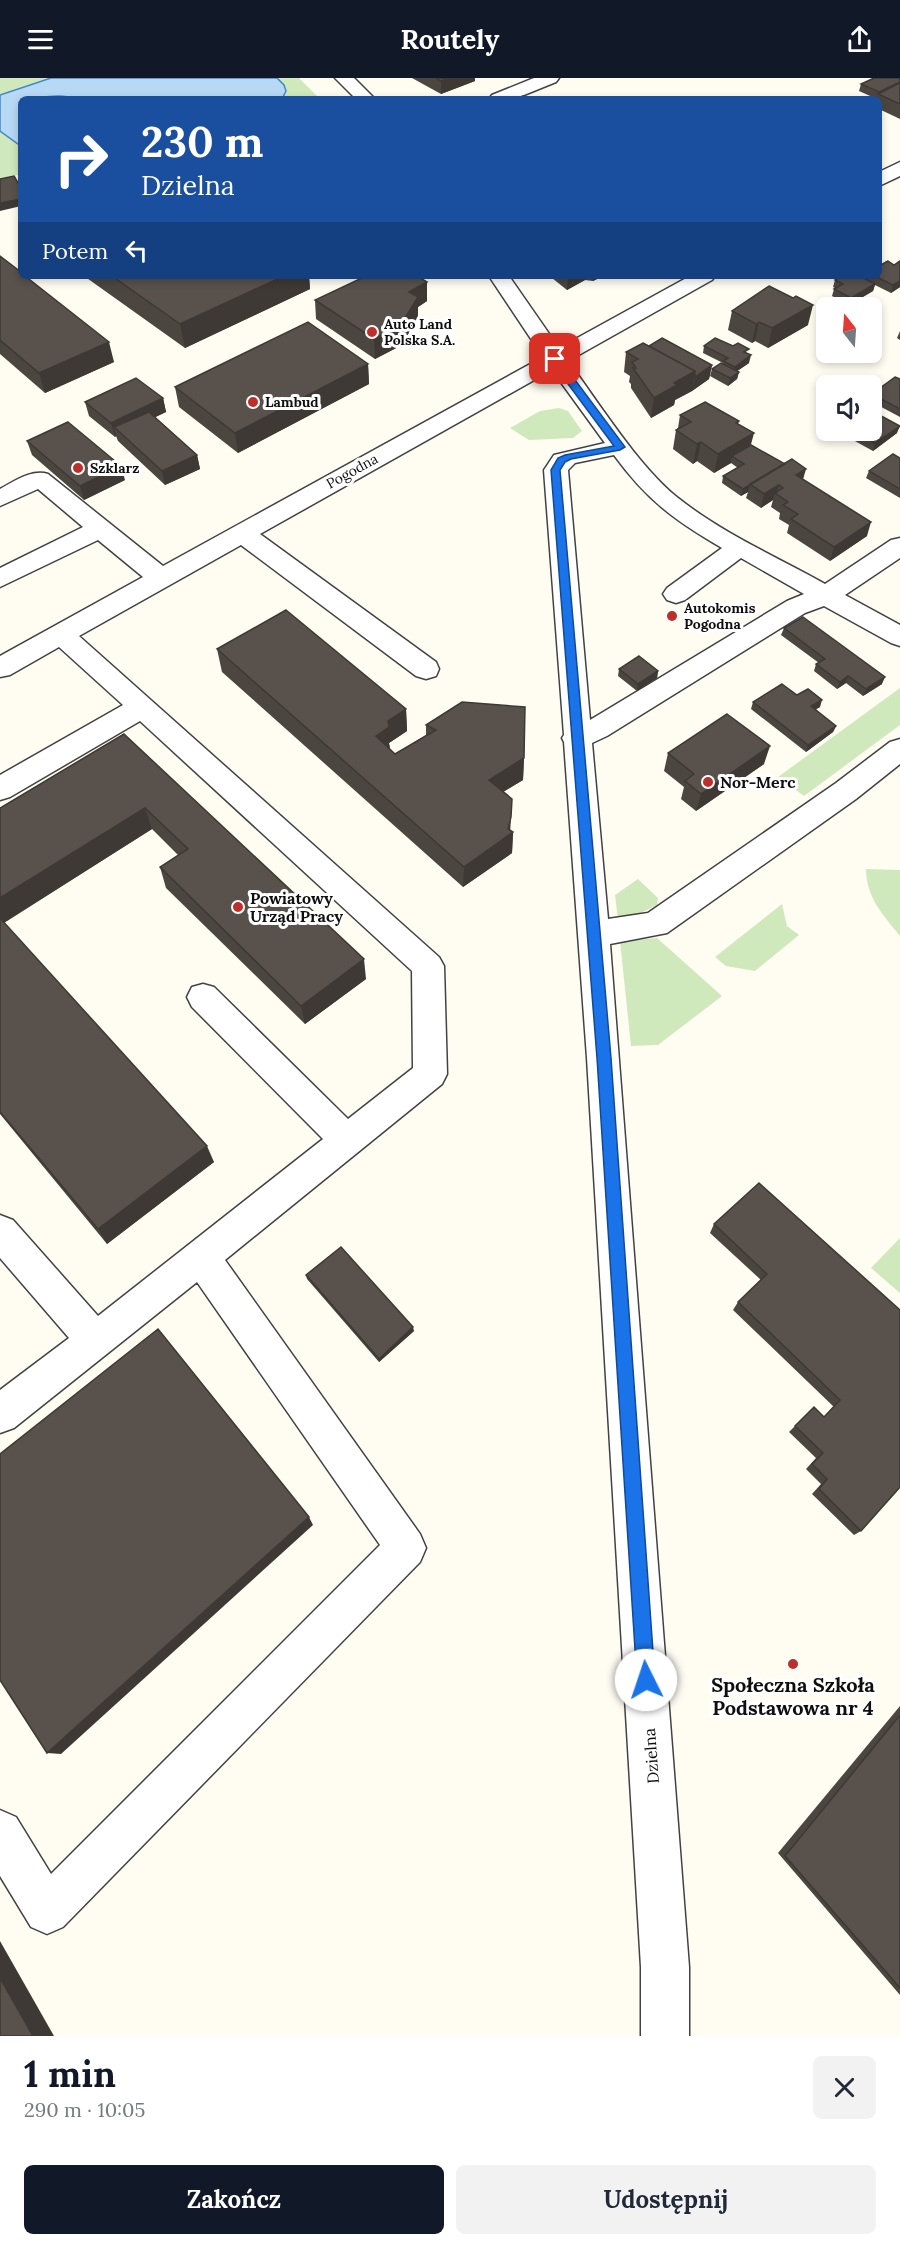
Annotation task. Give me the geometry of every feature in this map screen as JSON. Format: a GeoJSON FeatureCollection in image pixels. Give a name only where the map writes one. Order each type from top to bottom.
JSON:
{"type":"FeatureCollection","features":[{"type":"Feature","properties":{"kind":"street"},"geometry":{"type":"LineString","coordinates":[[344,78],[363,96]]}},
{"type":"Feature","properties":{"kind":"street"},"geometry":{"type":"LineString","coordinates":[[505,96],[550,78]]}},
{"type":"Feature","properties":{"kind":"street"},"geometry":{"type":"LineString","coordinates":[[882,178],[900,168]]}},
{"type":"Feature","properties":{"kind":"street"},"geometry":{"type":"LineString","coordinates":[[501,279],[555,359],[620,447],[645,480],[669,503],[701,525],[900,637]]}},
{"type":"Feature","properties":{"kind":"street"},"geometry":{"type":"LineString","coordinates":[[667,279],[684,287]]}},
{"type":"Feature","properties":{"kind":"street","name":"Pogodna"},"geometry":{"type":"LineString","coordinates":[[0,668],[699,279]]}},
{"type":"Feature","properties":{"kind":"street","name":"Dzielna"},"geometry":{"type":"LineString","coordinates":[[620,447],[569,457],[562,460],[555,470],[605,1070],[663,1943],[665,2036]]}},
{"type":"Feature","properties":{"kind":"street"},"geometry":{"type":"LineString","coordinates":[[0,498],[40,479],[161,578]]}},
{"type":"Feature","properties":{"kind":"street"},"geometry":{"type":"LineString","coordinates":[[0,578],[100,529]]}},
{"type":"Feature","properties":{"kind":"street"},"geometry":{"type":"LineString","coordinates":[[242,533],[426,669]]}},
{"type":"Feature","properties":{"kind":"street"},"geometry":{"type":"LineString","coordinates":[[576,738],[612,720],[776,621],[795,607],[827,595],[900,546]]}},
{"type":"Feature","properties":{"kind":"street"},"geometry":{"type":"LineString","coordinates":[[676,594],[740,547]]}},
{"type":"Feature","properties":{"kind":"street"},"geometry":{"type":"LineString","coordinates":[[0,1414],[96,1341],[430,1074],[428,966],[61,634]]}},
{"type":"Feature","properties":{"kind":"street"},"geometry":{"type":"LineString","coordinates":[[0,789],[142,707]]}},
{"type":"Feature","properties":{"kind":"street"},"geometry":{"type":"LineString","coordinates":[[593,932],[619,931],[656,924],[846,791],[900,749]]}},
{"type":"Feature","properties":{"kind":"street"},"geometry":{"type":"LineString","coordinates":[[203,997],[348,1141]]}},
{"type":"Feature","properties":{"kind":"street"},"geometry":{"type":"LineString","coordinates":[[0,1232],[96,1341]]}},
{"type":"Feature","properties":{"kind":"street"},"geometry":{"type":"LineString","coordinates":[[0,1833],[47,1911],[406,1548],[201,1257]]}},
{"type":"Feature","properties":{"kind":"green space"},"geometry":{"type":"Polygon","coordinates":[[[0,78],[299,78],[317,96],[18,96],[18,175],[0,179],[0,78]]]}},
{"type":"Feature","properties":{"kind":"green space"},"geometry":{"type":"Polygon","coordinates":[[[559,408],[568,411],[582,431],[573,438],[529,440],[510,428],[540,411],[559,408]]]}},
{"type":"Feature","properties":{"kind":"green space"},"geometry":{"type":"Polygon","coordinates":[[[900,688],[900,725],[804,796],[778,777],[900,688]]]}},
{"type":"Feature","properties":{"kind":"green space"},"geometry":{"type":"Polygon","coordinates":[[[866,869],[900,870],[900,936],[872,897],[866,869]]]}},
{"type":"Feature","properties":{"kind":"green space"},"geometry":{"type":"Polygon","coordinates":[[[638,879],[658,898],[657,905],[626,920],[618,920],[615,895],[638,879]]]}},
{"type":"Feature","properties":{"kind":"green space"},"geometry":{"type":"Polygon","coordinates":[[[782,904],[787,926],[799,935],[755,971],[726,966],[715,957],[782,904]]]}},
{"type":"Feature","properties":{"kind":"green space"},"geometry":{"type":"Polygon","coordinates":[[[657,938],[722,996],[658,1045],[631,1046],[620,941],[657,938]]]}},
{"type":"Feature","properties":{"kind":"green space"},"geometry":{"type":"Polygon","coordinates":[[[900,1238],[900,1293],[871,1268],[900,1238]]]}},
{"type":"Feature","properties":{"kind":"water"},"geometry":{"type":"Polygon","coordinates":[[[51,78],[277,78],[286,91],[284,96],[18,96],[18,144],[0,131],[0,95],[51,78]]]}},
{"type":"Feature","properties":{"kind":"building"},"geometry":{"type":"Polygon","coordinates":[[[874,78],[900,78],[900,82],[879,92],[861,84],[874,78]]]}},
{"type":"Feature","properties":{"kind":"building"},"geometry":{"type":"Polygon","coordinates":[[[900,83],[900,104],[878,94],[900,83]]]}},
{"type":"Feature","properties":{"kind":"building"},"geometry":{"type":"Polygon","coordinates":[[[14,176],[18,183],[18,200],[0,203],[0,179],[14,176]]]}},
{"type":"Feature","properties":{"kind":"building"},"geometry":{"type":"Polygon","coordinates":[[[0,256],[18,270],[18,279],[29,279],[109,342],[39,373],[0,340],[0,256]]]}},
{"type":"Feature","properties":{"kind":"building"},"geometry":{"type":"Polygon","coordinates":[[[888,261],[894,265],[900,261],[900,281],[893,285],[880,279],[882,264],[888,261]]]}},
{"type":"Feature","properties":{"kind":"building"},"geometry":{"type":"Polygon","coordinates":[[[116,279],[278,279],[180,324],[116,279]]]}},
{"type":"Feature","properties":{"kind":"building"},"geometry":{"type":"Polygon","coordinates":[[[360,279],[422,279],[427,282],[409,292],[418,297],[401,325],[374,339],[315,300],[360,279]]]}},
{"type":"Feature","properties":{"kind":"building"},"geometry":{"type":"Polygon","coordinates":[[[866,279],[875,284],[849,297],[834,289],[843,284],[835,280],[866,279]]]}},
{"type":"Feature","properties":{"kind":"building"},"geometry":{"type":"Polygon","coordinates":[[[769,286],[813,305],[772,328],[759,322],[756,324],[732,311],[769,286]]]}},
{"type":"Feature","properties":{"kind":"building"},"geometry":{"type":"Polygon","coordinates":[[[308,322],[368,364],[235,433],[175,387],[308,322]]]}},
{"type":"Feature","properties":{"kind":"building"},"geometry":{"type":"Polygon","coordinates":[[[662,338],[712,365],[695,377],[695,371],[649,346],[662,338]]]}},
{"type":"Feature","properties":{"kind":"building"},"geometry":{"type":"Polygon","coordinates":[[[715,338],[733,346],[738,343],[749,349],[744,352],[751,355],[735,367],[723,361],[728,358],[704,346],[715,338]]]}},
{"type":"Feature","properties":{"kind":"building"},"geometry":{"type":"Polygon","coordinates":[[[643,343],[695,371],[654,398],[633,368],[636,368],[632,362],[638,359],[626,352],[643,343]]]}},
{"type":"Feature","properties":{"kind":"building"},"geometry":{"type":"Polygon","coordinates":[[[721,363],[739,372],[730,378],[712,369],[721,363]]]}},
{"type":"Feature","properties":{"kind":"building"},"geometry":{"type":"Polygon","coordinates":[[[895,377],[900,379],[900,409],[882,399],[882,387],[895,377]]]}},
{"type":"Feature","properties":{"kind":"building"},"geometry":{"type":"Polygon","coordinates":[[[136,378],[163,398],[111,423],[85,402],[136,378]]]}},
{"type":"Feature","properties":{"kind":"building"},"geometry":{"type":"Polygon","coordinates":[[[705,402],[739,421],[736,423],[754,433],[718,454],[701,442],[697,444],[676,430],[691,422],[680,415],[705,402]]]}},
{"type":"Feature","properties":{"kind":"building"},"geometry":{"type":"Polygon","coordinates":[[[149,412],[197,455],[162,471],[114,427],[149,412]]]}},
{"type":"Feature","properties":{"kind":"building"},"geometry":{"type":"Polygon","coordinates":[[[882,416],[900,426],[882,438],[882,416]]]}},
{"type":"Feature","properties":{"kind":"building","name":"Szklarz"},"geometry":{"type":"Polygon","coordinates":[[[68,422],[121,466],[80,486],[27,441],[68,422]]]}},
{"type":"Feature","properties":{"kind":"building"},"geometry":{"type":"Polygon","coordinates":[[[751,445],[785,464],[743,489],[723,476],[744,464],[732,456],[751,445]]]}},
{"type":"Feature","properties":{"kind":"building"},"geometry":{"type":"Polygon","coordinates":[[[893,454],[900,458],[900,489],[869,471],[893,454]]]}},
{"type":"Feature","properties":{"kind":"building"},"geometry":{"type":"Polygon","coordinates":[[[792,459],[806,469],[796,475],[871,522],[834,547],[791,519],[798,514],[783,505],[788,502],[775,493],[783,488],[779,485],[764,494],[750,484],[792,459]]]}},
{"type":"Feature","properties":{"kind":"building"},"geometry":{"type":"Polygon","coordinates":[[[286,610],[406,709],[388,721],[389,727],[376,736],[395,754],[436,730],[426,725],[462,702],[525,707],[524,758],[489,780],[512,799],[508,829],[513,832],[464,867],[217,649],[286,610]]]}},
{"type":"Feature","properties":{"kind":"building"},"geometry":{"type":"Polygon","coordinates":[[[803,617],[885,677],[866,689],[848,676],[840,682],[816,664],[825,659],[784,628],[803,617]]]}},
{"type":"Feature","properties":{"kind":"building"},"geometry":{"type":"Polygon","coordinates":[[[639,656],[658,671],[638,684],[619,669],[639,656]]]}},
{"type":"Feature","properties":{"kind":"building"},"geometry":{"type":"Polygon","coordinates":[[[782,684],[797,695],[808,689],[822,700],[811,706],[836,726],[808,745],[753,702],[782,684]]]}},
{"type":"Feature","properties":{"kind":"building"},"geometry":{"type":"Polygon","coordinates":[[[727,714],[770,746],[701,794],[685,781],[694,774],[668,753],[727,714]]]}},
{"type":"Feature","properties":{"kind":"building","name":"Powiatowy Urząd Pracy"},"geometry":{"type":"Polygon","coordinates":[[[124,734],[364,959],[301,1006],[160,867],[188,849],[145,808],[0,898],[0,808],[124,734]]]}},
{"type":"Feature","properties":{"kind":"building"},"geometry":{"type":"Polygon","coordinates":[[[0,918],[207,1146],[98,1229],[0,1112],[0,918]]]}},
{"type":"Feature","properties":{"kind":"building"},"geometry":{"type":"Polygon","coordinates":[[[759,1183],[900,1310],[900,1487],[861,1531],[819,1489],[827,1479],[812,1464],[823,1453],[795,1426],[814,1407],[824,1417],[840,1400],[738,1302],[767,1274],[714,1224],[759,1183]]]}},
{"type":"Feature","properties":{"kind":"building"},"geometry":{"type":"Polygon","coordinates":[[[341,1247],[413,1327],[379,1359],[306,1275],[341,1247]]]}},
{"type":"Feature","properties":{"kind":"building"},"geometry":{"type":"Polygon","coordinates":[[[158,1329],[309,1517],[47,1753],[0,1680],[0,1454],[158,1329]]]}},
{"type":"Feature","properties":{"kind":"building"},"geometry":{"type":"Polygon","coordinates":[[[900,1715],[900,1988],[785,1856],[900,1715]]]}},
{"type":"Feature","properties":{"kind":"building"},"geometry":{"type":"Polygon","coordinates":[[[0,1978],[33,2036],[0,2036],[0,1978]]]}},
{"type":"Feature","properties":{"kind":"place","name":"Auto Land Polska S.A."},"geometry":{"type":"Point","coordinates":[372,332]}},
{"type":"Feature","properties":{"kind":"place","name":"Lambud"},"geometry":{"type":"Point","coordinates":[253,402]}},
{"type":"Feature","properties":{"kind":"place","name":"Szklarz"},"geometry":{"type":"Point","coordinates":[78,468]}},
{"type":"Feature","properties":{"kind":"place","name":"Autokomis Pogodna"},"geometry":{"type":"Point","coordinates":[672,616]}},
{"type":"Feature","properties":{"kind":"place","name":"Nor-Merc"},"geometry":{"type":"Point","coordinates":[708,782]}},
{"type":"Feature","properties":{"kind":"place","name":"Powiatowy Urząd Pracy"},"geometry":{"type":"Point","coordinates":[238,907]}},
{"type":"Feature","properties":{"kind":"place","name":"Społeczna Szkoła Podstawowa nr 4"},"geometry":{"type":"Point","coordinates":[793,1664]}},
{"type":"Feature","properties":{"kind":"route"},"geometry":{"type":"LineString","coordinates":[[555,359],[620,447],[569,457],[562,460],[555,470],[604,1058],[646,1680]]}}]}
